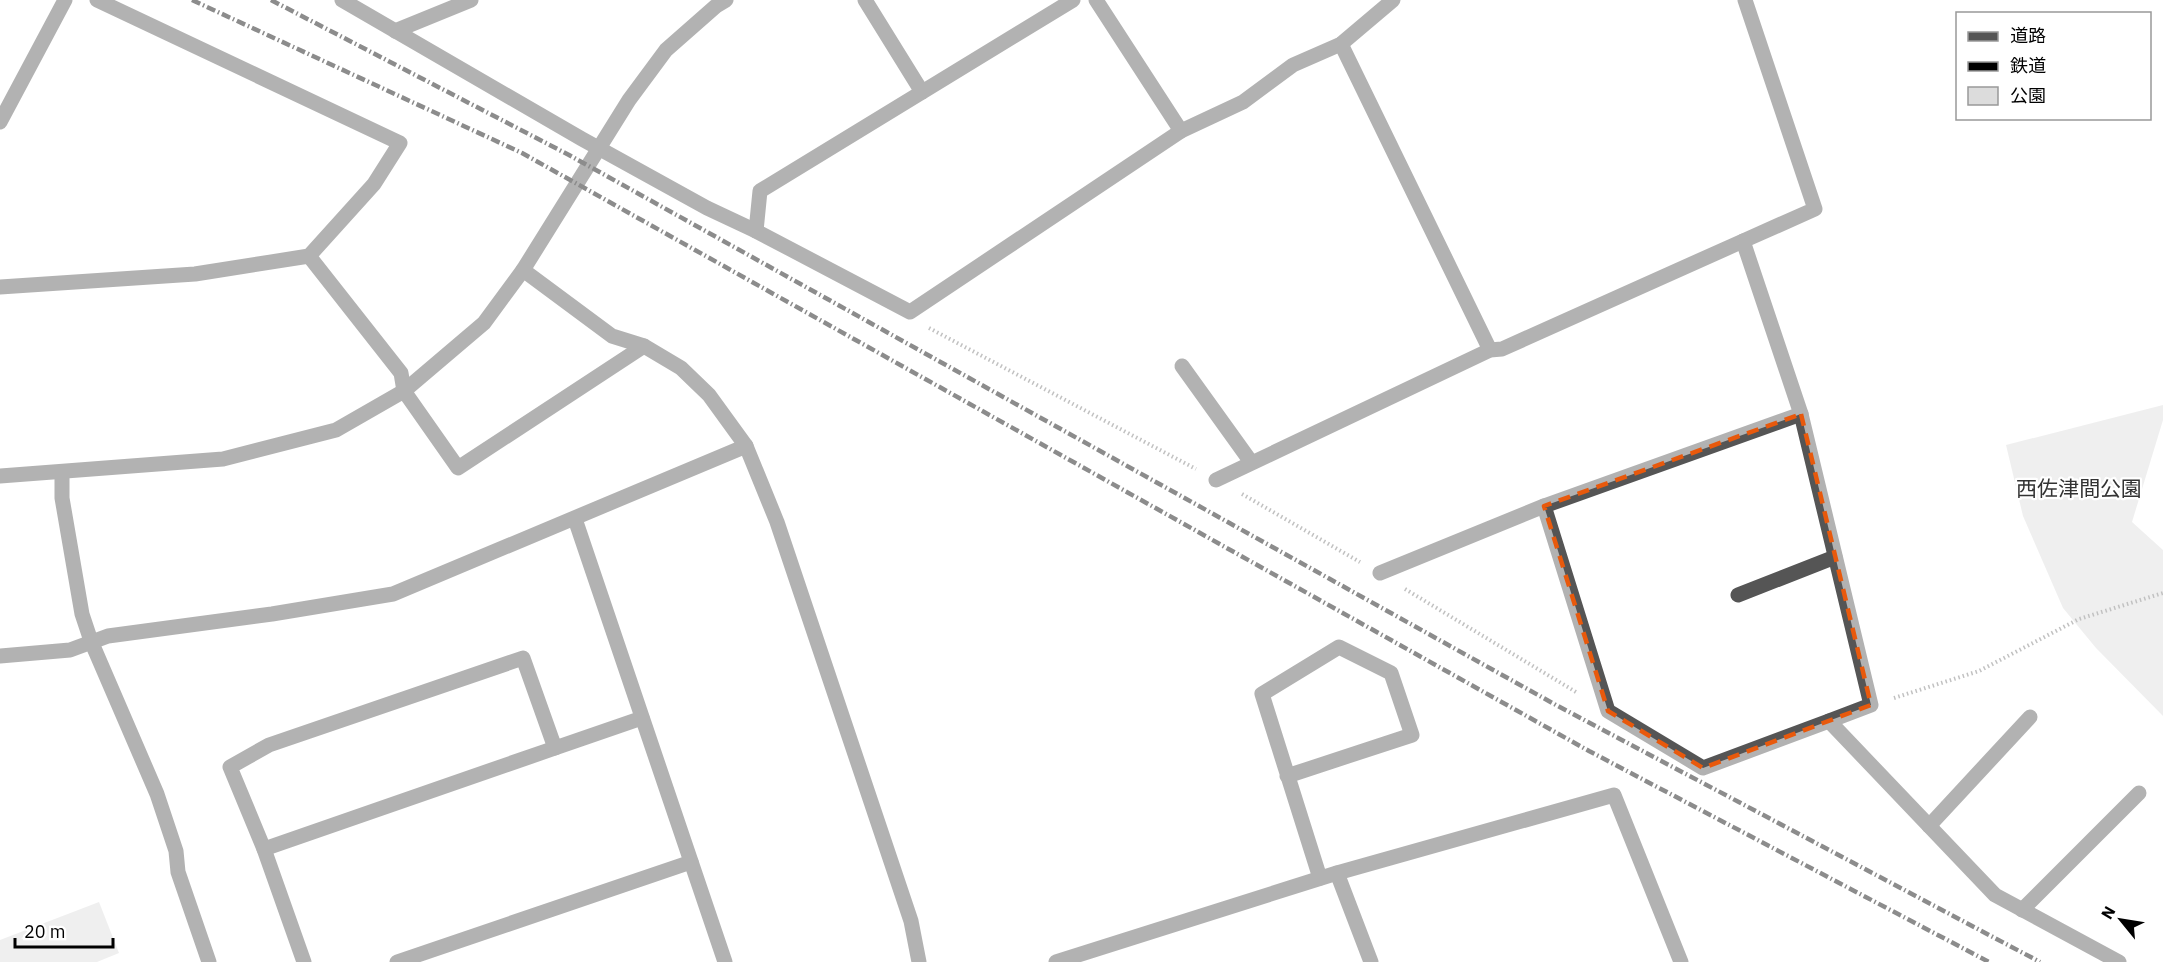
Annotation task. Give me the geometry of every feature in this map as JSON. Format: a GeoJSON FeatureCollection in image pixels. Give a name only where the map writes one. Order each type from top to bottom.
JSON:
{"type":"FeatureCollection","features":[{"type":"Feature","properties":{"kind":"street"},"geometry":{"type":"LineString","coordinates":[[0,122],[65,0]]}},
{"type":"Feature","properties":{"kind":"street"},"geometry":{"type":"LineString","coordinates":[[0,287],[195,274],[309,256],[374,184],[400,143],[97,0]]}},
{"type":"Feature","properties":{"kind":"street"},"geometry":{"type":"LineString","coordinates":[[342,0],[708,208],[910,312],[1181,131],[1243,102],[1293,65],[1341,44],[1393,0]]}},
{"type":"Feature","properties":{"kind":"street"},"geometry":{"type":"LineString","coordinates":[[395,31],[471,0]]}},
{"type":"Feature","properties":{"kind":"street"},"geometry":{"type":"LineString","coordinates":[[865,0],[922,92]]}},
{"type":"Feature","properties":{"kind":"street"},"geometry":{"type":"LineString","coordinates":[[756,231],[760,190],[1072,0]]}},
{"type":"Feature","properties":{"kind":"street"},"geometry":{"type":"LineString","coordinates":[[1096,0],[1181,131]]}},
{"type":"Feature","properties":{"kind":"street"},"geometry":{"type":"LineString","coordinates":[[1216,480],[1490,350],[1502,349],[1815,209],[1745,0]]}},
{"type":"Feature","properties":{"kind":"street"},"geometry":{"type":"LineString","coordinates":[[0,476],[223,459],[336,430],[404,391],[484,323],[523,270],[628,100],[666,50],[718,2]]}},
{"type":"Feature","properties":{"kind":"street"},"geometry":{"type":"LineString","coordinates":[[1341,44],[1490,350]]}},
{"type":"Feature","properties":{"kind":"street"},"geometry":{"type":"LineString","coordinates":[[1544,506],[1608,711],[1702,768],[1871,705],[1800,414],[1743,241]]}},
{"type":"Feature","properties":{"kind":"street"},"geometry":{"type":"LineString","coordinates":[[309,256],[401,373],[404,391],[458,468],[644,346]]}},
{"type":"Feature","properties":{"kind":"street"},"geometry":{"type":"LineString","coordinates":[[523,270],[612,336],[644,346],[681,368],[709,395],[746,446],[788,555],[911,921],[919,962]]}},
{"type":"Feature","properties":{"kind":"street"},"geometry":{"type":"LineString","coordinates":[[1182,366],[1251,462]]}},
{"type":"Feature","properties":{"kind":"street"},"geometry":{"type":"LineString","coordinates":[[1380,573],[1544,506],[1800,414]]}},
{"type":"Feature","properties":{"kind":"street"},"geometry":{"type":"LineString","coordinates":[[0,656],[70,650],[108,636],[272,614],[393,594],[746,446]]}},
{"type":"Feature","properties":{"kind":"street"},"geometry":{"type":"LineString","coordinates":[[62,473],[62,498],[82,614],[91,641],[157,794],[176,851],[178,872],[208,962]]}},
{"type":"Feature","properties":{"kind":"street"},"geometry":{"type":"LineString","coordinates":[[575,519],[725,962]]}},
{"type":"Feature","properties":{"kind":"street"},"geometry":{"type":"LineString","coordinates":[[1738,595],[1835,557]]}},
{"type":"Feature","properties":{"kind":"street"},"geometry":{"type":"LineString","coordinates":[[1287,776],[1412,735],[1390,673],[1339,647],[1262,694],[1287,776],[1320,878]]}},
{"type":"Feature","properties":{"kind":"street"},"geometry":{"type":"LineString","coordinates":[[304,962],[264,849],[230,767],[269,745],[523,658],[555,748]]}},
{"type":"Feature","properties":{"kind":"street"},"geometry":{"type":"LineString","coordinates":[[1929,826],[2030,717]]}},
{"type":"Feature","properties":{"kind":"street"},"geometry":{"type":"LineString","coordinates":[[264,849],[642,718]]}},
{"type":"Feature","properties":{"kind":"street"},"geometry":{"type":"LineString","coordinates":[[1829,721],[1995,895],[2118,962]]}},
{"type":"Feature","properties":{"kind":"street"},"geometry":{"type":"LineString","coordinates":[[2022,910],[2139,793]]}},
{"type":"Feature","properties":{"kind":"street"},"geometry":{"type":"LineString","coordinates":[[1056,962],[1320,878],[1614,795],[1682,962]]}},
{"type":"Feature","properties":{"kind":"street"},"geometry":{"type":"LineString","coordinates":[[397,962],[691,862]]}},
{"type":"Feature","properties":{"kind":"street"},"geometry":{"type":"LineString","coordinates":[[1337,873],[1371,962]]}},
{"type":"Feature","properties":{"kind":"path"},"geometry":{"type":"LineString","coordinates":[[910,312],[921,324],[1216,480],[1380,573],[1608,711]]}},
{"type":"Feature","properties":{"kind":"path"},"geometry":{"type":"LineString","coordinates":[[1871,705],[1979,671],[2079,619],[2163,593]]}},
{"type":"Feature","properties":{"kind":"highlighted area"},"geometry":{"type":"Polygon","coordinates":[[[1801,414],[1871,705],[1703,768],[1608,711],[1544,506],[1801,414]]]}},
{"type":"Feature","properties":{"kind":"green space","name":"西佐津間公園"},"geometry":{"type":"Polygon","coordinates":[[[2163,405],[2163,420],[2132,522],[2163,550],[2163,716],[2096,648],[2063,608],[2023,516],[2006,445],[2163,405]]]}},
{"type":"Feature","properties":{"kind":"green space"},"geometry":{"type":"Polygon","coordinates":[[[99,902],[119,953],[97,962],[0,962],[0,940],[99,902]]]}},
{"type":"Feature","properties":{"kind":"railway"},"geometry":{"type":"LineString","coordinates":[[192,0],[522,153],[1589,751],[1989,962]]}},
{"type":"Feature","properties":{"kind":"railway"},"geometry":{"type":"LineString","coordinates":[[271,0],[569,155],[1556,705],[2040,962]]}}]}
